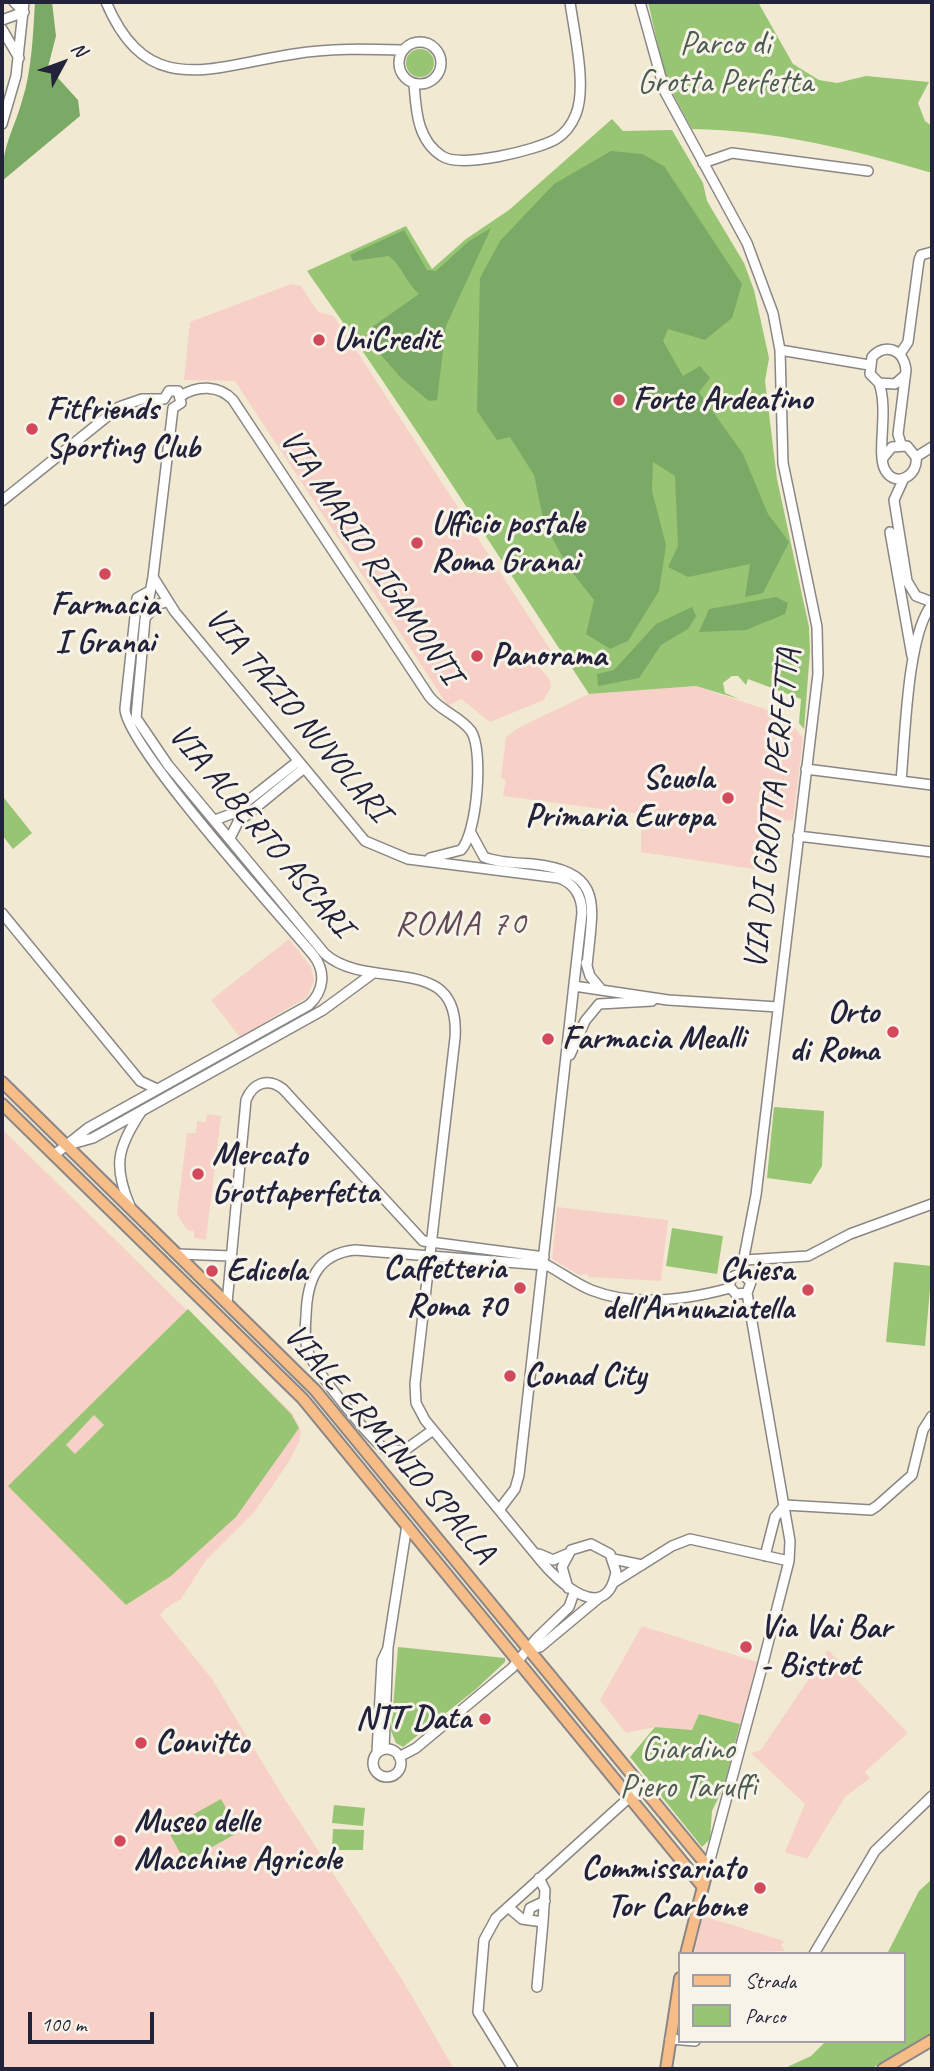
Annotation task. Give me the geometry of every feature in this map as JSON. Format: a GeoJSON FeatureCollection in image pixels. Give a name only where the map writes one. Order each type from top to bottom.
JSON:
{"type":"FeatureCollection","features":[{"type":"Feature","properties":{"kind":"main road","name":"VIALE ERMINIO SPALLA"},"geometry":{"type":"LineString","coordinates":[[2,1082],[320,1396],[708,1867]]}},
{"type":"Feature","properties":{"kind":"main road","name":"VIALE ERMINIO SPALLA"},"geometry":{"type":"LineString","coordinates":[[2,1104],[284,1380],[520,1660],[703,1887]]}},
{"type":"Feature","properties":{"kind":"main road"},"geometry":{"type":"LineString","coordinates":[[687,1952],[708,1867]]}},
{"type":"Feature","properties":{"kind":"main road"},"geometry":{"type":"LineString","coordinates":[[666,2069],[678,1990]]}},
{"type":"Feature","properties":{"kind":"main road"},"geometry":{"type":"LineString","coordinates":[[883,2069],[932,2040]]}},
{"type":"Feature","properties":{"kind":"street"},"geometry":{"type":"LineString","coordinates":[[14,2],[24,7]]}},
{"type":"Feature","properties":{"kind":"street"},"geometry":{"type":"LineString","coordinates":[[106,2],[117,26],[134,48],[149,59],[183,70],[215,71],[321,50],[402,50],[420,41],[434,47],[440,56],[441,66],[434,79],[414,84],[405,79],[399,70],[402,50]]}},
{"type":"Feature","properties":{"kind":"street"},"geometry":{"type":"LineString","coordinates":[[414,84],[423,134],[430,146],[447,160],[477,160],[554,140],[571,124],[579,105],[579,78],[570,2]]}},
{"type":"Feature","properties":{"kind":"street","name":"VIA DI GROTTA PERFETTA"},"geometry":{"type":"LineString","coordinates":[[640,2],[665,92],[757,265],[773,313],[779,350],[785,476],[818,639],[818,674],[755,1206],[745,1260],[741,1273],[730,1279],[730,1288]]}},
{"type":"Feature","properties":{"kind":"street"},"geometry":{"type":"LineString","coordinates":[[2,20],[24,7]]}},
{"type":"Feature","properties":{"kind":"street"},"geometry":{"type":"LineString","coordinates":[[2,124],[19,58],[24,7]]}},
{"type":"Feature","properties":{"kind":"street"},"geometry":{"type":"LineString","coordinates":[[2,29],[19,58]]}},
{"type":"Feature","properties":{"kind":"street"},"geometry":{"type":"LineString","coordinates":[[703,163],[732,153],[868,171]]}},
{"type":"Feature","properties":{"kind":"street"},"geometry":{"type":"LineString","coordinates":[[900,354],[908,342],[919,260],[921,255],[932,252]]}},
{"type":"Feature","properties":{"kind":"street"},"geometry":{"type":"LineString","coordinates":[[904,478],[895,478],[887,473],[883,458],[885,408],[879,383],[870,374],[869,365],[872,357],[883,349],[900,354],[905,362],[898,434],[901,444],[911,449],[916,457],[913,472],[904,478],[894,500],[897,549],[913,662]]}},
{"type":"Feature","properties":{"kind":"street"},"geometry":{"type":"LineString","coordinates":[[779,350],[869,365]]}},
{"type":"Feature","properties":{"kind":"street"},"geometry":{"type":"LineString","coordinates":[[879,383],[895,384],[904,376]]}},
{"type":"Feature","properties":{"kind":"street","name":"VIA MARIO RIGAMONTI"},"geometry":{"type":"LineString","coordinates":[[164,399],[172,390],[181,396],[208,388],[225,393],[233,400],[429,696],[471,731],[477,744],[479,760],[471,833]]}},
{"type":"Feature","properties":{"kind":"street"},"geometry":{"type":"LineString","coordinates":[[173,408],[181,403],[181,396]]}},
{"type":"Feature","properties":{"kind":"street"},"geometry":{"type":"LineString","coordinates":[[2,501],[119,407],[142,399],[164,399],[173,408]]}},
{"type":"Feature","properties":{"kind":"street"},"geometry":{"type":"LineString","coordinates":[[145,619],[148,592],[153,577],[173,408]]}},
{"type":"Feature","properties":{"kind":"street"},"geometry":{"type":"LineString","coordinates":[[883,458],[888,450],[901,444]]}},
{"type":"Feature","properties":{"kind":"street"},"geometry":{"type":"LineString","coordinates":[[916,457],[932,447]]}},
{"type":"Feature","properties":{"kind":"street"},"geometry":{"type":"LineString","coordinates":[[890,532],[909,588],[921,599],[932,604],[923,616],[913,662],[901,781]]}},
{"type":"Feature","properties":{"kind":"street","name":"VIA TAZIO NUVOLARI"},"geometry":{"type":"LineString","coordinates":[[153,577],[166,602],[365,841],[397,856],[421,860],[561,868],[582,882],[592,908],[587,966]]}},
{"type":"Feature","properties":{"kind":"street","name":"VIA ALBERTO ASCARI"},"geometry":{"type":"LineString","coordinates":[[148,592],[137,598],[133,686],[137,721],[162,757],[230,838],[320,966],[322,983],[313,1001],[286,1017]]}},
{"type":"Feature","properties":{"kind":"street"},"geometry":{"type":"LineString","coordinates":[[145,619],[156,604],[166,602]]}},
{"type":"Feature","properties":{"kind":"street","name":"VIA ALBERTO ASCARI"},"geometry":{"type":"LineString","coordinates":[[145,619],[133,686],[125,712],[128,726],[171,784],[271,897],[332,960],[352,970],[415,978],[432,983],[445,995],[454,1013],[455,1038],[426,1241],[429,1256],[415,1394],[419,1411],[433,1430],[524,1541]]}},
{"type":"Feature","properties":{"kind":"street"},"geometry":{"type":"LineString","coordinates":[[215,820],[231,814],[300,765]]}},
{"type":"Feature","properties":{"kind":"street"},"geometry":{"type":"LineString","coordinates":[[230,838],[238,822],[300,765]]}},
{"type":"Feature","properties":{"kind":"street"},"geometry":{"type":"LineString","coordinates":[[806,769],[932,785]]}},
{"type":"Feature","properties":{"kind":"street"},"geometry":{"type":"LineString","coordinates":[[171,784],[181,777]]}},
{"type":"Feature","properties":{"kind":"street"},"geometry":{"type":"LineString","coordinates":[[471,833],[482,855],[498,865]]}},
{"type":"Feature","properties":{"kind":"street","name":"VIA TAZIO NUVOLARI"},"geometry":{"type":"LineString","coordinates":[[421,860],[457,852],[466,844],[471,833]]}},
{"type":"Feature","properties":{"kind":"street"},"geometry":{"type":"LineString","coordinates":[[798,836],[932,852]]}},
{"type":"Feature","properties":{"kind":"street","name":"VIA TAZIO NUVOLARI"},"geometry":{"type":"LineString","coordinates":[[498,865],[554,876],[571,884],[582,903],[567,1064],[519,1475],[514,1489],[499,1510]]}},
{"type":"Feature","properties":{"kind":"street"},"geometry":{"type":"LineString","coordinates":[[2,913],[140,1081],[157,1089]]}},
{"type":"Feature","properties":{"kind":"street"},"geometry":{"type":"LineString","coordinates":[[579,944],[590,976],[600,988]]}},
{"type":"Feature","properties":{"kind":"street"},"geometry":{"type":"LineString","coordinates":[[66,1146],[93,1138],[292,1028],[329,1006],[372,974]]}},
{"type":"Feature","properties":{"kind":"street"},"geometry":{"type":"LineString","coordinates":[[574,986],[667,1000],[778,1007]]}},
{"type":"Feature","properties":{"kind":"street","name":"VIA TAZIO NUVOLARI"},"geometry":{"type":"LineString","coordinates":[[567,1064],[585,1021],[599,1004],[667,1000]]}},
{"type":"Feature","properties":{"kind":"street"},"geometry":{"type":"LineString","coordinates":[[54,1155],[88,1128],[286,1017],[292,1028]]}},
{"type":"Feature","properties":{"kind":"street"},"geometry":{"type":"LineString","coordinates":[[245,1041],[251,1051]]}},
{"type":"Feature","properties":{"kind":"street"},"geometry":{"type":"LineString","coordinates":[[227,1303],[246,1100],[255,1086],[267,1082],[279,1086],[426,1241],[543,1262],[590,1289],[629,1298],[655,1300],[730,1288],[736,1294],[747,1293]]}},
{"type":"Feature","properties":{"kind":"street"},"geometry":{"type":"LineString","coordinates":[[131,1208],[120,1180],[119,1154],[123,1140],[142,1111]]}},
{"type":"Feature","properties":{"kind":"street"},"geometry":{"type":"LineString","coordinates":[[31,1132],[41,1121]]}},
{"type":"Feature","properties":{"kind":"street"},"geometry":{"type":"LineString","coordinates":[[745,1260],[808,1256],[850,1234],[932,1204]]}},
{"type":"Feature","properties":{"kind":"street"},"geometry":{"type":"LineString","coordinates":[[433,1430],[405,1450],[395,1453],[385,1450],[319,1372],[310,1355],[306,1335],[310,1282],[322,1264],[346,1251],[543,1262]]}},
{"type":"Feature","properties":{"kind":"street"},"geometry":{"type":"LineString","coordinates":[[177,1254],[231,1256]]}},
{"type":"Feature","properties":{"kind":"street"},"geometry":{"type":"LineString","coordinates":[[708,1867],[789,1561],[790,1537],[785,1504],[747,1293],[751,1282],[741,1273]]}},
{"type":"Feature","properties":{"kind":"street"},"geometry":{"type":"LineString","coordinates":[[785,1504],[871,1510],[912,1475],[923,1430],[932,1416]]}},
{"type":"Feature","properties":{"kind":"street"},"geometry":{"type":"LineString","coordinates":[[765,1556],[775,1517],[785,1504]]}},
{"type":"Feature","properties":{"kind":"street"},"geometry":{"type":"LineString","coordinates":[[400,1515],[411,1506]]}},
{"type":"Feature","properties":{"kind":"street"},"geometry":{"type":"LineString","coordinates":[[399,1757],[397,1772],[385,1777],[374,1769],[373,1760],[380,1751],[388,1647],[407,1525]]}},
{"type":"Feature","properties":{"kind":"street"},"geometry":{"type":"LineString","coordinates":[[530,1650],[540,1647],[612,1584],[676,1544],[690,1539],[789,1561]]}},
{"type":"Feature","properties":{"kind":"street"},"geometry":{"type":"LineString","coordinates":[[524,1541],[571,1590],[588,1597],[602,1594]]}},
{"type":"Feature","properties":{"kind":"street"},"geometry":{"type":"LineString","coordinates":[[524,1541],[548,1560],[558,1560],[578,1546],[591,1544],[605,1549],[613,1559],[616,1572],[612,1584]]}},
{"type":"Feature","properties":{"kind":"street"},"geometry":{"type":"LineString","coordinates":[[399,1757],[416,1748],[520,1660],[536,1639],[569,1608],[571,1590],[562,1570],[568,1553]]}},
{"type":"Feature","properties":{"kind":"street"},"geometry":{"type":"LineString","coordinates":[[613,1559],[627,1564],[643,1564]]}},
{"type":"Feature","properties":{"kind":"street"},"geometry":{"type":"LineString","coordinates":[[380,1751],[392,1750],[399,1757]]}},
{"type":"Feature","properties":{"kind":"street"},"geometry":{"type":"LineString","coordinates":[[513,2069],[483,2022],[477,2002],[487,1930],[539,1878],[642,1786]]}},
{"type":"Feature","properties":{"kind":"street"},"geometry":{"type":"LineString","coordinates":[[815,1952],[875,1851],[932,1796]]}},
{"type":"Feature","properties":{"kind":"street"},"geometry":{"type":"LineString","coordinates":[[537,1987],[545,1901],[545,1891],[539,1878]]}},
{"type":"Feature","properties":{"kind":"street"},"geometry":{"type":"LineString","coordinates":[[527,1920],[530,1908],[545,1901]]}},
{"type":"Feature","properties":{"kind":"street"},"geometry":{"type":"LineString","coordinates":[[508,1907],[517,1917],[543,1922]]}},
{"type":"Feature","properties":{"kind":"street"},"geometry":{"type":"LineString","coordinates":[[670,2039],[678,2040]]}},
{"type":"Feature","properties":{"kind":"shaded area"},"geometry":{"type":"Polygon","coordinates":[[[291,284],[301,286],[318,312],[334,316],[555,657],[540,668],[550,680],[551,687],[544,700],[490,722],[461,699],[448,706],[235,381],[184,380],[190,322],[291,284]]]}},
{"type":"Feature","properties":{"kind":"shaded area"},"geometry":{"type":"Polygon","coordinates":[[[696,686],[785,716],[803,738],[793,820],[764,822],[760,870],[641,852],[641,814],[503,796],[506,780],[501,778],[506,737],[518,728],[589,694],[696,686]]]}},
{"type":"Feature","properties":{"kind":"shaded area"},"geometry":{"type":"Polygon","coordinates":[[[289,939],[311,967],[314,981],[307,997],[240,1037],[211,1000],[289,939]]]}},
{"type":"Feature","properties":{"kind":"shaded area","name":"Mercato Grottaperfetta"},"geometry":{"type":"Polygon","coordinates":[[[207,1114],[221,1116],[206,1240],[194,1238],[194,1231],[187,1230],[177,1214],[187,1133],[196,1133],[197,1121],[206,1122],[207,1114]]]}},
{"type":"Feature","properties":{"kind":"shaded area"},"geometry":{"type":"Polygon","coordinates":[[[2,1129],[293,1414],[301,1431],[299,1442],[288,1463],[255,1511],[206,1560],[181,1599],[160,1615],[212,1679],[284,1798],[403,1981],[454,2069],[2,2069],[2,1129]]]}},
{"type":"Feature","properties":{"kind":"shaded area"},"geometry":{"type":"Polygon","coordinates":[[[557,1207],[668,1220],[661,1281],[588,1277],[588,1274],[579,1275],[552,1259],[557,1207]]]}},
{"type":"Feature","properties":{"kind":"shaded area"},"geometry":{"type":"Polygon","coordinates":[[[642,1626],[757,1662],[740,1724],[699,1714],[692,1731],[655,1727],[626,1733],[600,1700],[642,1626]]]}},
{"type":"Feature","properties":{"kind":"shaded area"},"geometry":{"type":"Polygon","coordinates":[[[828,1650],[908,1733],[865,1772],[870,1778],[845,1797],[807,1859],[785,1852],[805,1804],[751,1753],[761,1750],[828,1650]]]}},
{"type":"Feature","properties":{"kind":"shaded area"},"geometry":{"type":"Polygon","coordinates":[[[703,1916],[784,1941],[781,1945],[785,1951],[755,1952],[694,1952],[703,1916]]]}},
{"type":"Feature","properties":{"kind":"green space"},"geometry":{"type":"Polygon","coordinates":[[[35,2],[52,2],[56,36],[48,67],[78,100],[80,116],[2,181],[6,148],[28,77],[35,2]]]}},
{"type":"Feature","properties":{"kind":"green space","name":"Parco di Grotta Perfetta"},"geometry":{"type":"Polygon","coordinates":[[[648,2],[758,2],[793,64],[819,80],[837,83],[866,76],[929,82],[918,103],[925,121],[932,126],[932,173],[784,137],[692,129],[666,81],[648,2]]]}},
{"type":"Feature","properties":{"kind":"green space"},"geometry":{"type":"Polygon","coordinates":[[[420,49],[430,53],[434,63],[430,73],[420,77],[410,73],[406,63],[410,53],[420,49]]]}},
{"type":"Feature","properties":{"kind":"green space"},"geometry":{"type":"Polygon","coordinates":[[[612,119],[623,131],[672,130],[703,183],[707,201],[744,263],[754,290],[769,358],[765,381],[777,479],[809,627],[810,651],[804,729],[799,723],[801,699],[748,679],[746,685],[738,676],[732,676],[723,683],[725,693],[739,699],[696,686],[589,694],[415,428],[307,271],[406,226],[432,269],[466,239],[509,210],[612,119]]]}},
{"type":"Feature","properties":{"kind":"green space"},"geometry":{"type":"Polygon","coordinates":[[[611,151],[642,154],[664,166],[742,284],[732,318],[705,340],[668,329],[663,341],[683,376],[700,366],[710,378],[699,392],[743,454],[768,514],[789,542],[763,593],[745,597],[750,564],[688,577],[668,567],[678,546],[675,476],[653,462],[652,491],[666,545],[659,591],[628,641],[610,649],[586,634],[594,600],[568,567],[544,523],[534,475],[510,437],[497,440],[477,411],[480,278],[500,241],[554,184],[611,151]]]}},
{"type":"Feature","properties":{"kind":"green space"},"geometry":{"type":"Polygon","coordinates":[[[491,228],[446,326],[437,400],[429,401],[401,378],[369,341],[372,327],[419,294],[389,256],[353,261],[350,255],[404,230],[427,270],[436,271],[469,241],[491,228]]]}},
{"type":"Feature","properties":{"kind":"green space"},"geometry":{"type":"Polygon","coordinates":[[[776,597],[788,603],[785,614],[746,630],[699,632],[709,609],[776,597]]]}},
{"type":"Feature","properties":{"kind":"green space"},"geometry":{"type":"Polygon","coordinates":[[[692,607],[696,616],[688,629],[661,645],[639,678],[598,686],[597,674],[614,670],[656,624],[692,607]]]}},
{"type":"Feature","properties":{"kind":"green space"},"geometry":{"type":"Polygon","coordinates":[[[4,798],[32,833],[13,849],[2,835],[4,798]]]}},
{"type":"Feature","properties":{"kind":"green space"},"geometry":{"type":"Polygon","coordinates":[[[774,1107],[824,1111],[822,1166],[811,1184],[767,1178],[774,1107]]]}},
{"type":"Feature","properties":{"kind":"green space"},"geometry":{"type":"Polygon","coordinates":[[[672,1228],[723,1236],[717,1274],[666,1266],[672,1228]]]}},
{"type":"Feature","properties":{"kind":"green space"},"geometry":{"type":"Polygon","coordinates":[[[894,1262],[932,1266],[925,1346],[886,1342],[894,1262]]]}},
{"type":"Feature","properties":{"kind":"green space"},"geometry":{"type":"Polygon","coordinates":[[[188,1309],[291,1414],[299,1428],[236,1517],[171,1576],[126,1605],[8,1486],[188,1309]],[[94,1415],[66,1445],[75,1454],[104,1425],[94,1415]]]}},
{"type":"Feature","properties":{"kind":"green space"},"geometry":{"type":"Polygon","coordinates":[[[398,1647],[505,1658],[505,1662],[475,1690],[403,1747],[396,1743],[391,1731],[398,1647]]]}},
{"type":"Feature","properties":{"kind":"green space","name":"Giardino Piero Taruffi"},"geometry":{"type":"Polygon","coordinates":[[[699,1714],[740,1724],[724,1786],[712,1811],[710,1839],[702,1847],[630,1757],[655,1727],[692,1730],[699,1714]]]}},
{"type":"Feature","properties":{"kind":"green space"},"geometry":{"type":"Polygon","coordinates":[[[221,1799],[239,1832],[185,1862],[167,1829],[221,1799]]]}},
{"type":"Feature","properties":{"kind":"green space"},"geometry":{"type":"Polygon","coordinates":[[[334,1805],[365,1808],[363,1826],[332,1823],[334,1805]]]}},
{"type":"Feature","properties":{"kind":"green space"},"geometry":{"type":"Polygon","coordinates":[[[333,1829],[364,1830],[363,1850],[332,1850],[333,1829]]]}},
{"type":"Feature","properties":{"kind":"green space"},"geometry":{"type":"Polygon","coordinates":[[[932,1879],[932,2032],[871,2069],[783,2069],[811,2056],[824,2043],[906,2043],[906,1952],[888,1952],[919,1891],[932,1879]]]}},
{"type":"Feature","properties":{"kind":"place","name":"UniCredit"},"geometry":{"type":"Point","coordinates":[319,340]}},
{"type":"Feature","properties":{"kind":"place","name":"Forte Ardeatino"},"geometry":{"type":"Point","coordinates":[619,400]}},
{"type":"Feature","properties":{"kind":"place","name":"Fitfriends Sporting Club"},"geometry":{"type":"Point","coordinates":[32,429]}},
{"type":"Feature","properties":{"kind":"place","name":"Ufficio postale Roma Granai"},"geometry":{"type":"Point","coordinates":[417,543]}},
{"type":"Feature","properties":{"kind":"place","name":"Farmacia I Granai"},"geometry":{"type":"Point","coordinates":[105,574]}},
{"type":"Feature","properties":{"kind":"place","name":"Panorama"},"geometry":{"type":"Point","coordinates":[477,656]}},
{"type":"Feature","properties":{"kind":"place","name":"Scuola Primaria Europa"},"geometry":{"type":"Point","coordinates":[728,798]}},
{"type":"Feature","properties":{"kind":"place","name":"Orto di Roma"},"geometry":{"type":"Point","coordinates":[893,1032]}},
{"type":"Feature","properties":{"kind":"place","name":"Farmacia Mealli"},"geometry":{"type":"Point","coordinates":[548,1039]}},
{"type":"Feature","properties":{"kind":"place","name":"Mercato Grottaperfetta"},"geometry":{"type":"Point","coordinates":[198,1174]}},
{"type":"Feature","properties":{"kind":"place","name":"Edicola"},"geometry":{"type":"Point","coordinates":[212,1271]}},
{"type":"Feature","properties":{"kind":"place","name":"Caffetteria Roma 70"},"geometry":{"type":"Point","coordinates":[520,1288]}},
{"type":"Feature","properties":{"kind":"place","name":"Chiesa dell'Annunziatella"},"geometry":{"type":"Point","coordinates":[808,1290]}},
{"type":"Feature","properties":{"kind":"place","name":"Conad City"},"geometry":{"type":"Point","coordinates":[510,1376]}},
{"type":"Feature","properties":{"kind":"place","name":"Via Vai Bar - Bistrot"},"geometry":{"type":"Point","coordinates":[746,1647]}},
{"type":"Feature","properties":{"kind":"place","name":"NTT Data"},"geometry":{"type":"Point","coordinates":[485,1719]}},
{"type":"Feature","properties":{"kind":"place","name":"Convitto"},"geometry":{"type":"Point","coordinates":[141,1743]}},
{"type":"Feature","properties":{"kind":"place","name":"Museo delle Macchine Agricole"},"geometry":{"type":"Point","coordinates":[120,1841]}},
{"type":"Feature","properties":{"kind":"place","name":"Commissariato Tor Carbone"},"geometry":{"type":"Point","coordinates":[760,1888]}},
{"type":"Feature","properties":{"kind":"district","name":"ROMA 70"},"geometry":{"type":"Point","coordinates":[461,925]}}]}
